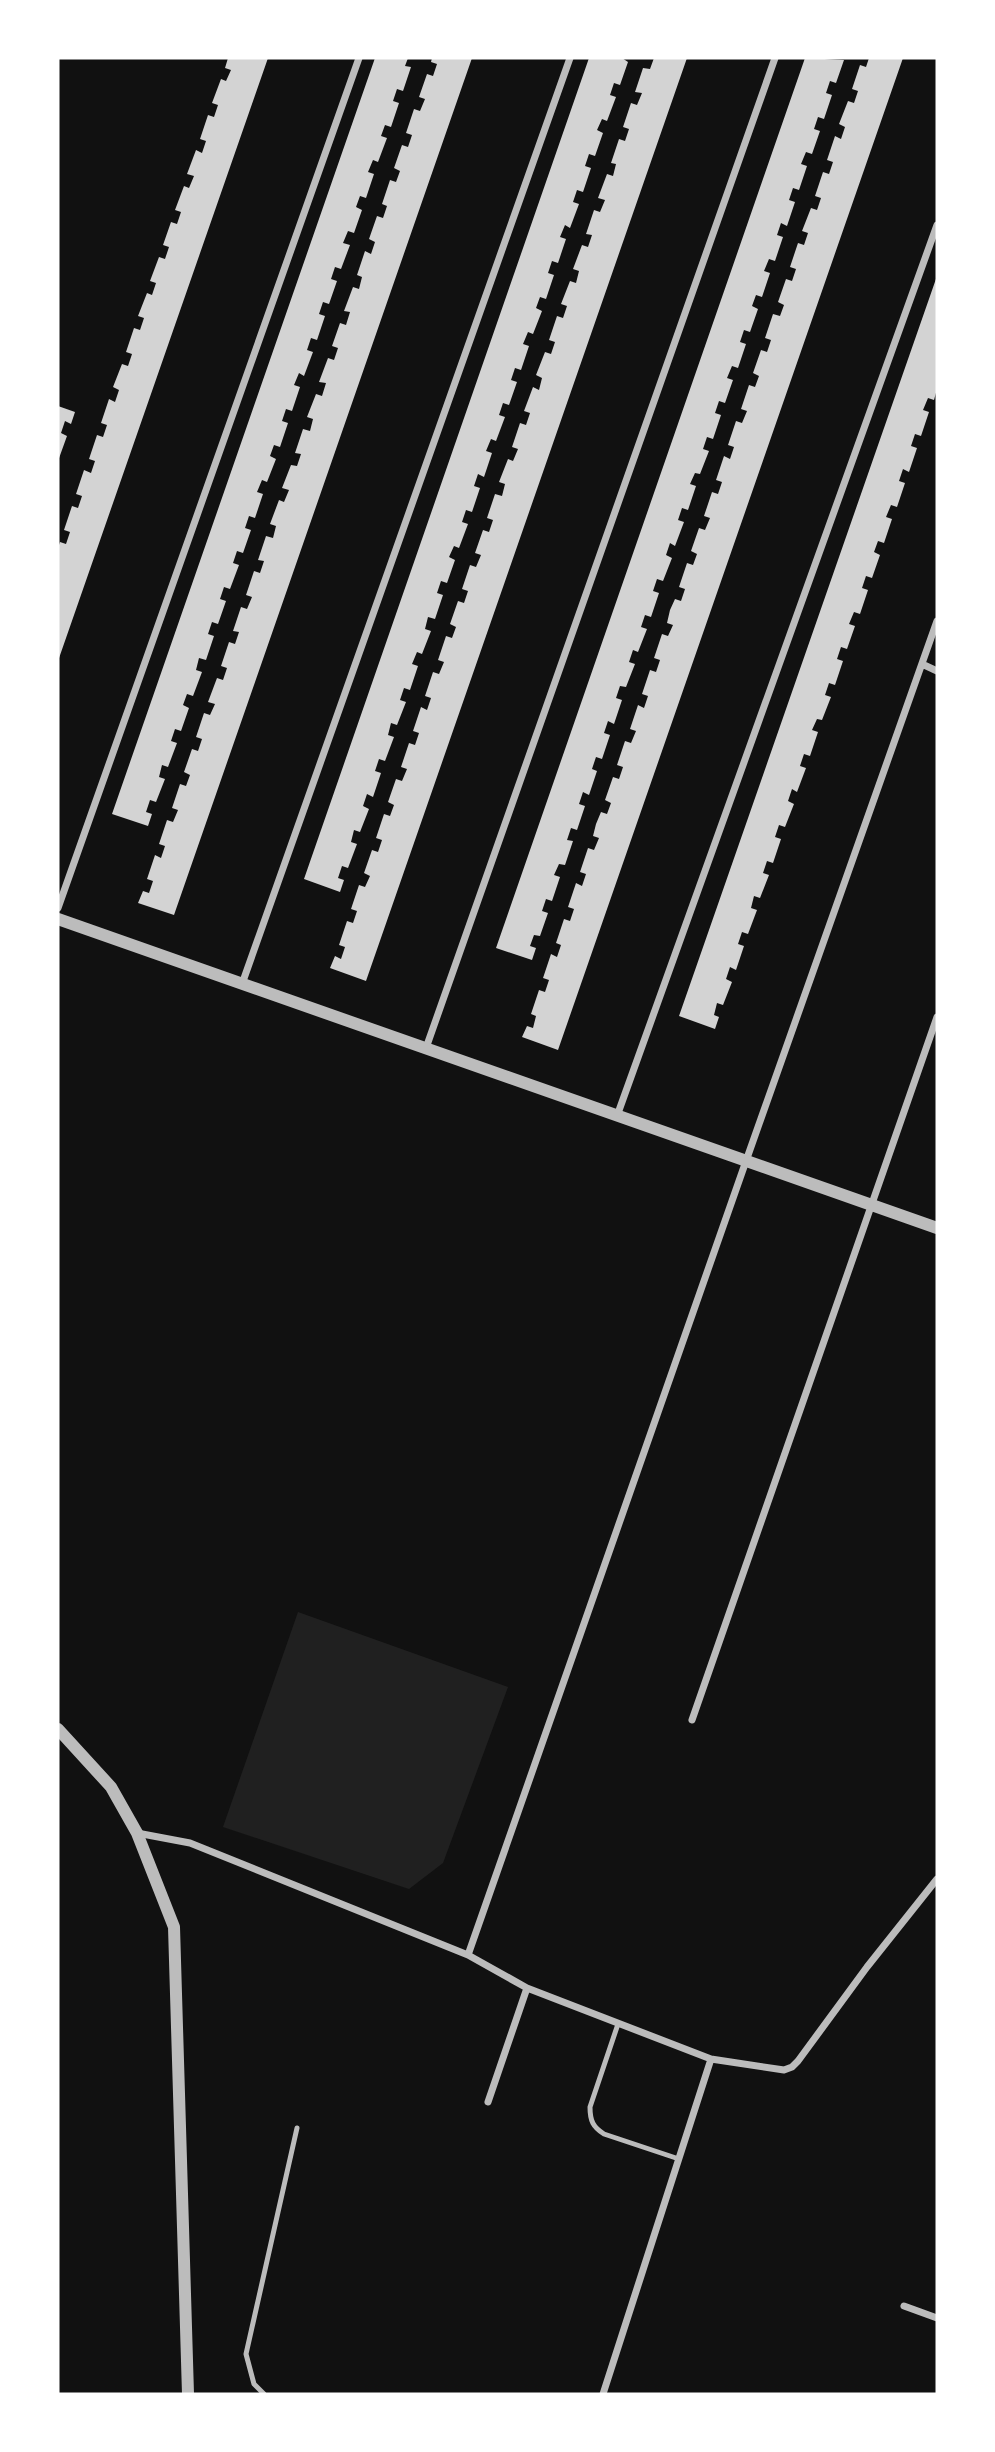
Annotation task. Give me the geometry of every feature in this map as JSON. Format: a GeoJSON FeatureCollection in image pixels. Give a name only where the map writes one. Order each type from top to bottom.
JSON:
{"type":"FeatureCollection","features":[{"type":"Feature","properties":{"kind":"street"},"geometry":{"type":"LineString","coordinates":[[58,908],[359,58]]}},
{"type":"Feature","properties":{"kind":"street"},"geometry":{"type":"LineString","coordinates":[[242,984],[570,58]]}},
{"type":"Feature","properties":{"kind":"street"},"geometry":{"type":"LineString","coordinates":[[426,1048],[775,58]]}},
{"type":"Feature","properties":{"kind":"street"},"geometry":{"type":"LineString","coordinates":[[617,1116],[937,225]]}},
{"type":"Feature","properties":{"kind":"street"},"geometry":{"type":"LineString","coordinates":[[468,1955],[937,621]]}},
{"type":"Feature","properties":{"kind":"street"},"geometry":{"type":"LineString","coordinates":[[922,664],[937,671]]}},
{"type":"Feature","properties":{"kind":"street"},"geometry":{"type":"LineString","coordinates":[[58,919],[937,1228]]}},
{"type":"Feature","properties":{"kind":"street"},"geometry":{"type":"LineString","coordinates":[[692,1720],[937,1017]]}},
{"type":"Feature","properties":{"kind":"street"},"geometry":{"type":"LineString","coordinates":[[58,1728],[111,1787],[137,1833],[174,1927],[188,2394]]}},
{"type":"Feature","properties":{"kind":"street"},"geometry":{"type":"LineString","coordinates":[[137,1833],[190,1843],[468,1955],[527,1989],[710,2059],[776,2070],[792,2067],[937,1879]]}},
{"type":"Feature","properties":{"kind":"street"},"geometry":{"type":"LineString","coordinates":[[488,2102],[527,1989]]}},
{"type":"Feature","properties":{"kind":"street"},"geometry":{"type":"LineString","coordinates":[[603,2394],[710,2059]]}},
{"type":"Feature","properties":{"kind":"street"},"geometry":{"type":"LineString","coordinates":[[904,2306],[937,2318]]}},
{"type":"Feature","properties":{"kind":"lane"},"geometry":{"type":"LineString","coordinates":[[618,2024],[590,2107],[590,2118],[595,2129],[604,2134],[679,2159]]}},
{"type":"Feature","properties":{"kind":"lane"},"geometry":{"type":"LineString","coordinates":[[264,2394],[254,2384],[246,2354],[297,2128]]}},
{"type":"Feature","properties":{"kind":"shaded area"},"geometry":{"type":"Polygon","coordinates":[[[298,1612],[508,1687],[443,1863],[409,1889],[223,1827],[298,1612]]]}},
{"type":"Feature","properties":{"kind":"building"},"geometry":{"type":"Polygon","coordinates":[[[228,58],[268,58],[58,661],[58,548],[60,542],[66,544],[70,532],[64,530],[72,506],[78,508],[82,496],[76,494],[84,470],[91,473],[95,461],[89,459],[97,435],[103,437],[107,425],[101,423],[109,399],[115,402],[119,390],[113,387],[122,364],[128,366],[132,354],[126,352],[134,328],[140,330],[144,318],[138,316],[147,293],[152,295],[156,283],[150,281],[159,257],[165,259],[169,247],[163,245],[171,222],[177,224],[181,212],[175,210],[184,186],[189,188],[194,176],[187,174],[196,150],[202,153],[206,141],[200,139],[208,115],[214,117],[218,105],[212,103],[221,79],[226,81],[231,70],[225,68],[228,58]]]}},
{"type":"Feature","properties":{"kind":"building"},"geometry":{"type":"Polygon","coordinates":[[[375,58],[408,58],[405,66],[411,67],[403,91],[397,89],[393,101],[399,103],[391,127],[385,125],[381,136],[387,138],[378,162],[373,160],[368,172],[374,174],[366,198],[360,196],[356,207],[362,210],[354,233],[348,231],[343,243],[350,245],[341,269],[335,267],[331,279],[337,281],[329,304],[323,302],[319,314],[325,316],[317,340],[311,338],[307,350],[313,352],[304,376],[299,373],[294,385],[300,387],[292,411],[286,409],[282,421],[288,423],[280,447],[274,445],[270,456],[276,459],[267,482],[262,480],[257,492],[263,494],[255,518],[249,516],[245,528],[251,530],[243,553],[237,551],[233,563],[239,565],[230,589],[224,587],[220,599],[226,601],[218,624],[212,622],[208,634],[214,636],[206,660],[199,658],[196,670],[202,672],[193,696],[187,694],[183,705],[189,708],[181,731],[175,729],[171,741],[177,743],[168,767],[162,765],[159,777],[165,779],[156,802],[150,800],[146,812],[152,814],[148,826],[112,814],[375,58]]]}},
{"type":"Feature","properties":{"kind":"building"},"geometry":{"type":"Polygon","coordinates":[[[432,58],[472,58],[174,915],[138,903],[143,891],[149,893],[153,881],[147,879],[155,855],[161,858],[165,846],[159,844],[167,820],[173,822],[178,810],[172,808],[180,784],[186,786],[190,775],[184,772],[192,749],[198,751],[202,739],[196,737],[204,713],[210,715],[215,704],[208,702],[217,678],[223,680],[227,668],[221,666],[229,642],[235,644],[239,632],[233,631],[241,607],[247,609],[252,597],[246,595],[254,571],[260,573],[264,561],[258,560],[266,536],[273,538],[276,526],[270,524],[279,500],[284,502],[289,490],[282,488],[291,465],[297,466],[301,454],[295,453],[303,429],[310,431],[313,419],[307,417],[316,394],[322,396],[326,383],[319,382],[328,358],[334,360],[338,348],[332,346],[340,323],[346,325],[350,312],[344,311],[353,287],[359,289],[362,277],[357,275],[365,251],[371,254],[375,242],[369,239],[377,216],[383,218],[387,206],[382,204],[390,180],[396,182],[400,171],[394,168],[402,145],[408,147],[412,135],[406,133],[414,109],[420,111],[425,99],[419,97],[427,74],[433,76],[437,64],[431,62],[432,58]]]}},
{"type":"Feature","properties":{"kind":"building"},"geometry":{"type":"Polygon","coordinates":[[[589,58],[622,58],[628,62],[620,85],[614,83],[610,95],[616,97],[607,121],[602,119],[597,130],[603,133],[595,156],[589,154],[585,166],[591,168],[583,192],[577,190],[573,202],[579,204],[570,228],[565,225],[560,237],[566,239],[558,263],[552,261],[548,273],[554,275],[546,299],[540,297],[536,308],[542,311],[533,334],[528,332],[523,344],[529,346],[521,370],[515,368],[511,380],[517,382],[509,405],[503,403],[499,415],[505,417],[496,441],[491,439],[486,451],[492,453],[484,477],[478,474],[474,486],[480,488],[472,512],[466,510],[462,522],[468,524],[459,548],[454,546],[449,557],[455,560],[447,583],[441,581],[437,593],[443,595],[435,619],[428,617],[425,629],[431,631],[422,654],[417,652],[412,664],[418,666],[410,690],[404,688],[400,700],[406,702],[397,725],[391,723],[388,735],[394,737],[385,761],[379,759],[375,771],[381,773],[373,797],[367,794],[363,806],[369,809],[360,832],[354,830],[351,842],[357,844],[348,868],[342,866],[338,878],[344,880],[340,892],[304,879],[589,58]]]}},
{"type":"Feature","properties":{"kind":"building"},"geometry":{"type":"Polygon","coordinates":[[[654,58],[687,58],[366,981],[330,968],[335,956],[341,959],[345,947],[339,945],[347,921],[353,923],[357,911],[351,909],[359,885],[365,887],[370,876],[364,873],[372,850],[378,852],[382,840],[376,838],[384,814],[390,816],[394,805],[388,802],[396,779],[402,781],[407,769],[401,767],[409,743],[415,745],[419,733],[413,731],[421,707],[427,710],[431,698],[425,696],[433,672],[439,674],[444,662],[438,660],[446,636],[452,638],[456,627],[450,624],[458,601],[464,603],[468,591],[462,589],[470,565],[476,567],[481,555],[475,553],[483,530],[489,532],[493,520],[487,518],[495,494],[502,496],[505,484],[499,482],[508,459],[513,461],[518,449],[512,447],[520,423],[526,425],[530,413],[524,411],[533,387],[539,390],[542,378],[536,375],[545,352],[551,354],[555,342],[549,340],[557,316],[563,318],[567,306],[561,304],[570,281],[576,283],[579,271],[573,269],[582,245],[588,247],[592,235],[586,234],[594,210],[600,212],[605,200],[598,198],[607,174],[613,176],[616,164],[611,163],[619,139],[625,141],[629,129],[623,127],[631,103],[637,105],[642,93],[635,92],[643,68],[650,69],[654,58]]]}},
{"type":"Feature","properties":{"kind":"building"},"geometry":{"type":"Polygon","coordinates":[[[805,58],[844,60],[836,83],[830,81],[826,93],[832,95],[824,119],[818,117],[814,129],[820,131],[812,154],[806,152],[801,164],[807,166],[799,190],[793,188],[789,200],[795,202],[787,226],[781,223],[777,235],[783,237],[775,261],[769,259],[764,271],[770,273],[762,297],[756,295],[752,306],[758,309],[750,332],[744,330],[740,342],[746,344],[738,368],[732,366],[727,378],[733,380],[725,403],[719,401],[715,413],[721,415],[713,439],[707,437],[703,449],[709,451],[700,474],[695,473],[690,484],[696,486],[688,510],[682,508],[678,520],[684,522],[675,546],[670,543],[666,555],[672,558],[663,581],[657,579],[653,591],[659,593],[651,617],[645,615],[641,627],[647,629],[638,652],[633,650],[629,662],[635,664],[626,687],[620,686],[616,698],[622,700],[614,724],[608,721],[604,733],[610,735],[602,759],[596,757],[592,769],[597,771],[589,795],[583,792],[579,804],[585,806],[577,830],[571,828],[567,840],[573,841],[565,865],[559,864],[554,875],[560,877],[552,901],[546,899],[542,911],[548,913],[540,936],[534,935],[530,946],[536,948],[532,960],[496,948],[805,58]]]}},
{"type":"Feature","properties":{"kind":"building"},"geometry":{"type":"Polygon","coordinates":[[[869,58],[903,58],[558,1050],[522,1037],[527,1026],[533,1028],[536,1016],[531,1014],[539,990],[545,992],[549,980],[543,978],[551,954],[557,957],[561,945],[556,943],[564,919],[570,921],[574,909],[568,907],[576,883],[582,886],[586,874],[580,872],[588,848],[594,850],[599,838],[593,836],[596,824],[601,812],[607,814],[611,803],[605,800],[613,777],[619,779],[623,767],[617,765],[625,741],[631,743],[636,731],[630,729],[638,705],[644,708],[648,696],[642,694],[650,670],[656,672],[660,660],[654,658],[662,634],[668,636],[673,625],[667,623],[670,610],[675,599],[681,601],[685,589],[679,587],[687,563],[693,565],[697,554],[691,551],[699,528],[705,530],[710,518],[704,516],[712,492],[718,494],[722,482],[716,480],[724,456],[730,459],[734,447],[728,445],[736,421],[742,423],[747,411],[741,409],[749,385],[755,387],[759,376],[753,373],[761,350],[767,352],[771,340],[765,338],[773,314],[780,316],[784,305],[778,302],[786,279],[792,281],[796,269],[790,267],[798,243],[804,245],[808,233],[802,231],[811,208],[817,210],[821,198],[815,196],[823,172],[829,174],[833,162],[827,160],[835,136],[841,139],[845,127],[839,124],[848,101],[854,103],[858,91],[852,89],[860,65],[866,67],[869,58]]]}},
{"type":"Feature","properties":{"kind":"building"},"geometry":{"type":"Polygon","coordinates":[[[937,276],[937,389],[934,400],[928,398],[923,410],[929,412],[921,436],[915,434],[911,446],[917,448],[909,472],[903,469],[899,481],[905,483],[897,507],[891,505],[886,517],[892,519],[884,543],[878,541],[874,552],[880,555],[872,578],[866,576],[862,588],[868,590],[860,614],[854,612],[849,624],[855,626],[847,649],[841,647],[837,659],[843,661],[835,685],[829,683],[825,695],[831,697],[822,720],[817,719],[812,730],[818,732],[810,756],[804,754],[800,766],[806,768],[797,792],[792,789],[788,801],[794,804],[785,827],[779,825],[775,837],[781,839],[773,863],[767,861],[763,873],[769,875],[760,898],[754,896],[751,908],[757,910],[748,934],[742,932],[738,944],[744,946],[736,970],[730,967],[726,979],[732,982],[723,1005],[717,1003],[714,1015],[719,1017],[715,1029],[679,1016],[937,276]]]}},
{"type":"Feature","properties":{"kind":"building"},"geometry":{"type":"Polygon","coordinates":[[[58,406],[75,412],[71,424],[65,421],[61,433],[67,436],[58,461],[58,406]]]}}]}
